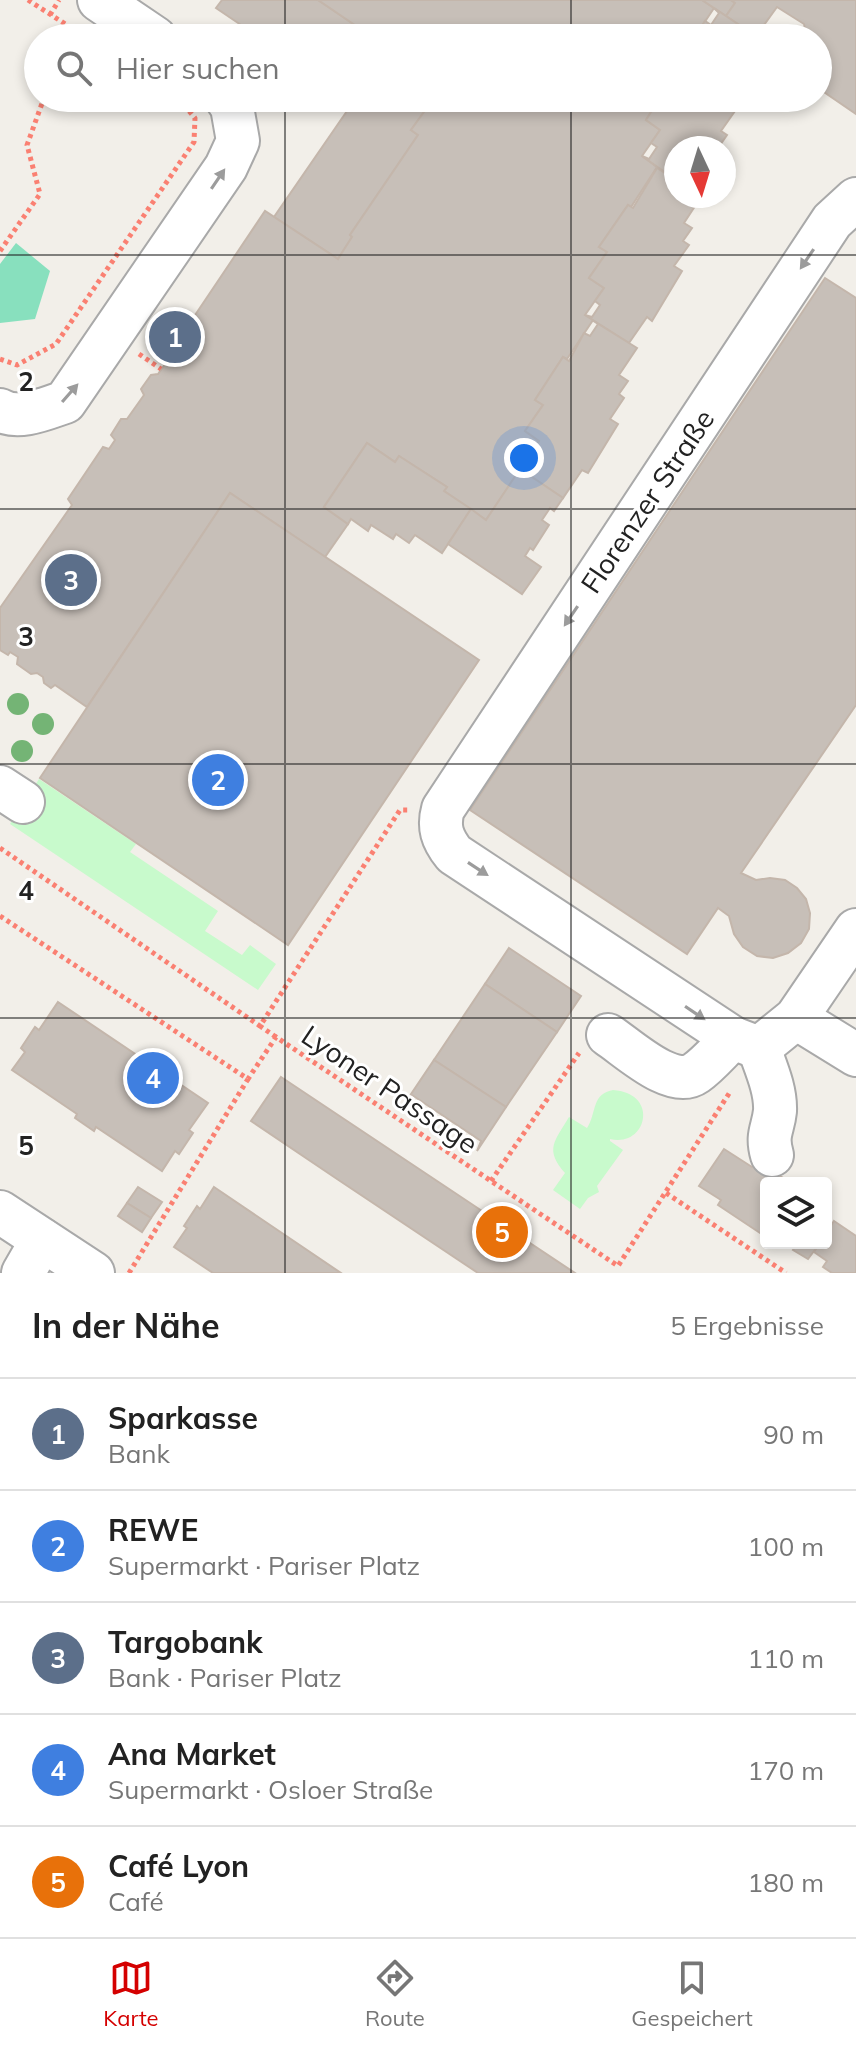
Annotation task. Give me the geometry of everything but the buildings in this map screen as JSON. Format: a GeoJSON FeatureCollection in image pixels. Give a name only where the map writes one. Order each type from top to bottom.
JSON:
{"type":"FeatureCollection","features":[{"type":"Feature","properties":{"kind":"street"},"geometry":{"type":"LineString","coordinates":[[85,14],[114,24]]}},
{"type":"Feature","properties":{"kind":"street"},"geometry":{"type":"LineString","coordinates":[[0,410],[8,415],[38,411],[65,402],[226,167],[238,141],[233,112]]}},
{"type":"Feature","properties":{"kind":"street","name":"Florenzer Straße"},"geometry":{"type":"LineString","coordinates":[[443,809],[832,221],[856,199]]}},
{"type":"Feature","properties":{"kind":"street"},"geometry":{"type":"LineString","coordinates":[[443,809],[440,831],[454,854],[746,1043],[773,1097],[775,1110],[768,1139],[772,1155]]}},
{"type":"Feature","properties":{"kind":"street"},"geometry":{"type":"LineString","coordinates":[[594,1043],[678,1078],[695,1074],[796,1018],[856,930]]}},
{"type":"Feature","properties":{"kind":"street"},"geometry":{"type":"LineString","coordinates":[[796,1018],[856,1055]]}},
{"type":"Feature","properties":{"kind":"street"},"geometry":{"type":"LineString","coordinates":[[0,1212],[32,1257],[93,1273]]}},
{"type":"Feature","properties":{"kind":"path"},"geometry":{"type":"LineString","coordinates":[[28,0],[50,15],[85,14]]}},
{"type":"Feature","properties":{"kind":"path"},"geometry":{"type":"LineString","coordinates":[[50,15],[59,0]]}},
{"type":"Feature","properties":{"kind":"path"},"geometry":{"type":"LineString","coordinates":[[0,251],[40,194],[27,145],[39,112]]}},
{"type":"Feature","properties":{"kind":"path"},"geometry":{"type":"LineString","coordinates":[[0,359],[17,365],[56,344],[194,142],[195,118],[190,112]]}},
{"type":"Feature","properties":{"kind":"path"},"geometry":{"type":"LineString","coordinates":[[276,1037],[260,1026],[400,810],[443,809]]}},
{"type":"Feature","properties":{"kind":"path","name":"Lyoner Passage"},"geometry":{"type":"LineString","coordinates":[[0,848],[260,1026]]}},
{"type":"Feature","properties":{"kind":"path"},"geometry":{"type":"LineString","coordinates":[[0,916],[248,1079]]}},
{"type":"Feature","properties":{"kind":"path","name":"Lyoner Passage"},"geometry":{"type":"LineString","coordinates":[[129,1273],[276,1037],[618,1266]]}},
{"type":"Feature","properties":{"kind":"path"},"geometry":{"type":"LineString","coordinates":[[491,1181],[594,1043]]}},
{"type":"Feature","properties":{"kind":"path"},"geometry":{"type":"LineString","coordinates":[[614,1273],[666,1193],[746,1043]]}},
{"type":"Feature","properties":{"kind":"path"},"geometry":{"type":"LineString","coordinates":[[666,1193],[786,1273]]}},
{"type":"Feature","properties":{"kind":"green space"},"geometry":{"type":"Polygon","coordinates":[[[16,243],[50,271],[35,319],[0,323],[0,264],[16,243]]]}},
{"type":"Feature","properties":{"kind":"green space"},"geometry":{"type":"Polygon","coordinates":[[[39,779],[136,844],[130,852],[218,911],[205,931],[242,955],[250,945],[276,964],[258,990],[10,824],[39,779]]]}},
{"type":"Feature","properties":{"kind":"green space"},"geometry":{"type":"Polygon","coordinates":[[[613,1090],[628,1093],[638,1100],[643,1119],[633,1136],[623,1140],[610,1139],[623,1150],[597,1186],[599,1192],[588,1198],[580,1209],[553,1190],[565,1173],[555,1158],[554,1145],[569,1117],[587,1128],[598,1100],[613,1090]]]}},
{"type":"Feature","properties":{"kind":"place","name":"Sparkasse"},"geometry":{"type":"Point","coordinates":[175,337]}},
{"type":"Feature","properties":{"kind":"place","name":"Targobank"},"geometry":{"type":"Point","coordinates":[71,580]}},
{"type":"Feature","properties":{"kind":"place","name":"REWE"},"geometry":{"type":"Point","coordinates":[218,780]}},
{"type":"Feature","properties":{"kind":"place","name":"Ana Market"},"geometry":{"type":"Point","coordinates":[153,1078]}},
{"type":"Feature","properties":{"kind":"place","name":"Café Lyon"},"geometry":{"type":"Point","coordinates":[502,1232]}}]}
